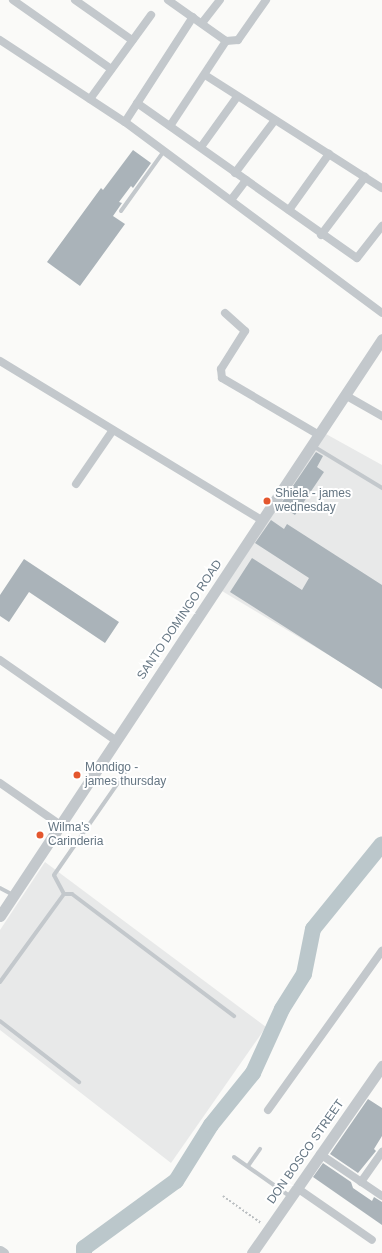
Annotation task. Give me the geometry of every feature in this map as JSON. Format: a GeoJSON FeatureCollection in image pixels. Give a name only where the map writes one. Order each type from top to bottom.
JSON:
{"type":"FeatureCollection","features":[{"type":"Feature","properties":{"kind":"street"},"geometry":{"type":"LineString","coordinates":[[13,0],[111,69]]}},
{"type":"Feature","properties":{"kind":"street"},"geometry":{"type":"LineString","coordinates":[[74,0],[132,40]]}},
{"type":"Feature","properties":{"kind":"street"},"geometry":{"type":"LineString","coordinates":[[202,23],[220,0]]}},
{"type":"Feature","properties":{"kind":"street"},"geometry":{"type":"LineString","coordinates":[[170,1],[226,41],[238,40],[266,0]]}},
{"type":"Feature","properties":{"kind":"street"},"geometry":{"type":"LineString","coordinates":[[90,99],[151,15]]}},
{"type":"Feature","properties":{"kind":"street"},"geometry":{"type":"LineString","coordinates":[[125,122],[193,17]]}},
{"type":"Feature","properties":{"kind":"street"},"geometry":{"type":"LineString","coordinates":[[0,40],[125,122],[382,313]]}},
{"type":"Feature","properties":{"kind":"street"},"geometry":{"type":"LineString","coordinates":[[170,126],[226,41]]}},
{"type":"Feature","properties":{"kind":"street"},"geometry":{"type":"LineString","coordinates":[[205,75],[237,97],[382,188]]}},
{"type":"Feature","properties":{"kind":"street"},"geometry":{"type":"LineString","coordinates":[[201,147],[237,97]]}},
{"type":"Feature","properties":{"kind":"street"},"geometry":{"type":"LineString","coordinates":[[137,103],[289,210],[321,235],[357,258],[382,226]]}},
{"type":"Feature","properties":{"kind":"street"},"geometry":{"type":"LineString","coordinates":[[235,173],[275,120]]}},
{"type":"Feature","properties":{"kind":"street"},"geometry":{"type":"LineString","coordinates":[[289,210],[329,154]]}},
{"type":"Feature","properties":{"kind":"street"},"geometry":{"type":"LineString","coordinates":[[321,235],[365,177]]}},
{"type":"Feature","properties":{"kind":"street"},"geometry":{"type":"LineString","coordinates":[[231,200],[246,180]]}},
{"type":"Feature","properties":{"kind":"street"},"geometry":{"type":"LineString","coordinates":[[225,313],[245,331],[221,369],[222,378],[319,435]]}},
{"type":"Feature","properties":{"kind":"street","name":"SANTO DOMINGO ROAD"},"geometry":{"type":"LineString","coordinates":[[0,916],[115,740],[199,619],[261,520],[312,446],[382,339]]}},
{"type":"Feature","properties":{"kind":"street"},"geometry":{"type":"LineString","coordinates":[[0,361],[261,520]]}},
{"type":"Feature","properties":{"kind":"street"},"geometry":{"type":"LineString","coordinates":[[345,395],[382,416]]}},
{"type":"Feature","properties":{"kind":"street"},"geometry":{"type":"LineString","coordinates":[[76,484],[113,430]]}},
{"type":"Feature","properties":{"kind":"street"},"geometry":{"type":"LineString","coordinates":[[0,660],[115,740]]}},
{"type":"Feature","properties":{"kind":"street"},"geometry":{"type":"LineString","coordinates":[[0,783],[59,824]]}},
{"type":"Feature","properties":{"kind":"street"},"geometry":{"type":"LineString","coordinates":[[268,1110],[382,951]]}},
{"type":"Feature","properties":{"kind":"street","name":"DON BOSCO STREET"},"geometry":{"type":"LineString","coordinates":[[252,1253],[382,1066]]}},
{"type":"Feature","properties":{"kind":"street"},"geometry":{"type":"LineString","coordinates":[[361,1182],[382,1152]]}},
{"type":"Feature","properties":{"kind":"street"},"geometry":{"type":"LineString","coordinates":[[320,1154],[382,1196]]}},
{"type":"Feature","properties":{"kind":"street"},"geometry":{"type":"LineString","coordinates":[[294,1193],[372,1240]]}},
{"type":"Feature","properties":{"kind":"lane"},"geometry":{"type":"LineString","coordinates":[[121,211],[164,151]]}},
{"type":"Feature","properties":{"kind":"lane"},"geometry":{"type":"LineString","coordinates":[[312,446],[382,488]]}},
{"type":"Feature","properties":{"kind":"lane"},"geometry":{"type":"LineString","coordinates":[[64,894],[54,875],[125,773]]}},
{"type":"Feature","properties":{"kind":"lane"},"geometry":{"type":"LineString","coordinates":[[0,888],[13,895]]}},
{"type":"Feature","properties":{"kind":"lane"},"geometry":{"type":"LineString","coordinates":[[0,982],[64,894]]}},
{"type":"Feature","properties":{"kind":"lane"},"geometry":{"type":"LineString","coordinates":[[64,894],[72,894],[234,1016]]}},
{"type":"Feature","properties":{"kind":"lane"},"geometry":{"type":"LineString","coordinates":[[0,1021],[79,1082]]}},
{"type":"Feature","properties":{"kind":"lane"},"geometry":{"type":"LineString","coordinates":[[248,1166],[260,1149]]}},
{"type":"Feature","properties":{"kind":"lane"},"geometry":{"type":"LineString","coordinates":[[234,1157],[294,1193]]}},
{"type":"Feature","properties":{"kind":"path"},"geometry":{"type":"LineString","coordinates":[[223,1196],[269,1229]]}},
{"type":"Feature","properties":{"kind":"shaded area"},"geometry":{"type":"Polygon","coordinates":[[[326,434],[382,465],[382,687],[222,591],[326,434]]]}},
{"type":"Feature","properties":{"kind":"shaded area"},"geometry":{"type":"Polygon","coordinates":[[[45,862],[266,1027],[171,1163],[0,1030],[0,930],[45,862]]]}},
{"type":"Feature","properties":{"kind":"building"},"geometry":{"type":"Polygon","coordinates":[[[133,150],[151,163],[133,188],[131,186],[119,202],[122,203],[113,216],[125,224],[80,286],[47,262],[101,188],[103,190],[133,150]]]}},
{"type":"Feature","properties":{"kind":"building"},"geometry":{"type":"Polygon","coordinates":[[[316,452],[323,456],[317,467],[324,472],[295,515],[280,505],[316,452]]]}},
{"type":"Feature","properties":{"kind":"building"},"geometry":{"type":"Polygon","coordinates":[[[271,520],[284,529],[287,524],[382,585],[382,689],[230,592],[252,558],[302,590],[309,578],[255,543],[271,520]]]}},
{"type":"Feature","properties":{"kind":"building"},"geometry":{"type":"Polygon","coordinates":[[[24,559],[119,622],[105,643],[29,592],[9,622],[0,616],[0,595],[24,559]]]}},
{"type":"Feature","properties":{"kind":"building"},"geometry":{"type":"Polygon","coordinates":[[[368,1099],[382,1108],[382,1136],[374,1149],[376,1151],[358,1173],[330,1154],[368,1099]]]}},
{"type":"Feature","properties":{"kind":"building"},"geometry":{"type":"Polygon","coordinates":[[[323,1163],[351,1182],[353,1188],[372,1201],[374,1197],[382,1202],[382,1225],[313,1177],[323,1163]]]}},
{"type":"Feature","properties":{"kind":"waterway"},"geometry":{"type":"LineString","coordinates":[[84,1253],[84,1248],[176,1181],[211,1125],[253,1073],[282,1009],[304,974],[313,929],[382,844]]}},
{"type":"Feature","properties":{"kind":"place","name":"Shiela - james wednesday"},"geometry":{"type":"Point","coordinates":[267,501]}},
{"type":"Feature","properties":{"kind":"place","name":"Mondigo - james thursday"},"geometry":{"type":"Point","coordinates":[77,775]}},
{"type":"Feature","properties":{"kind":"place","name":"Wilma's Carinderia"},"geometry":{"type":"Point","coordinates":[40,835]}}]}
